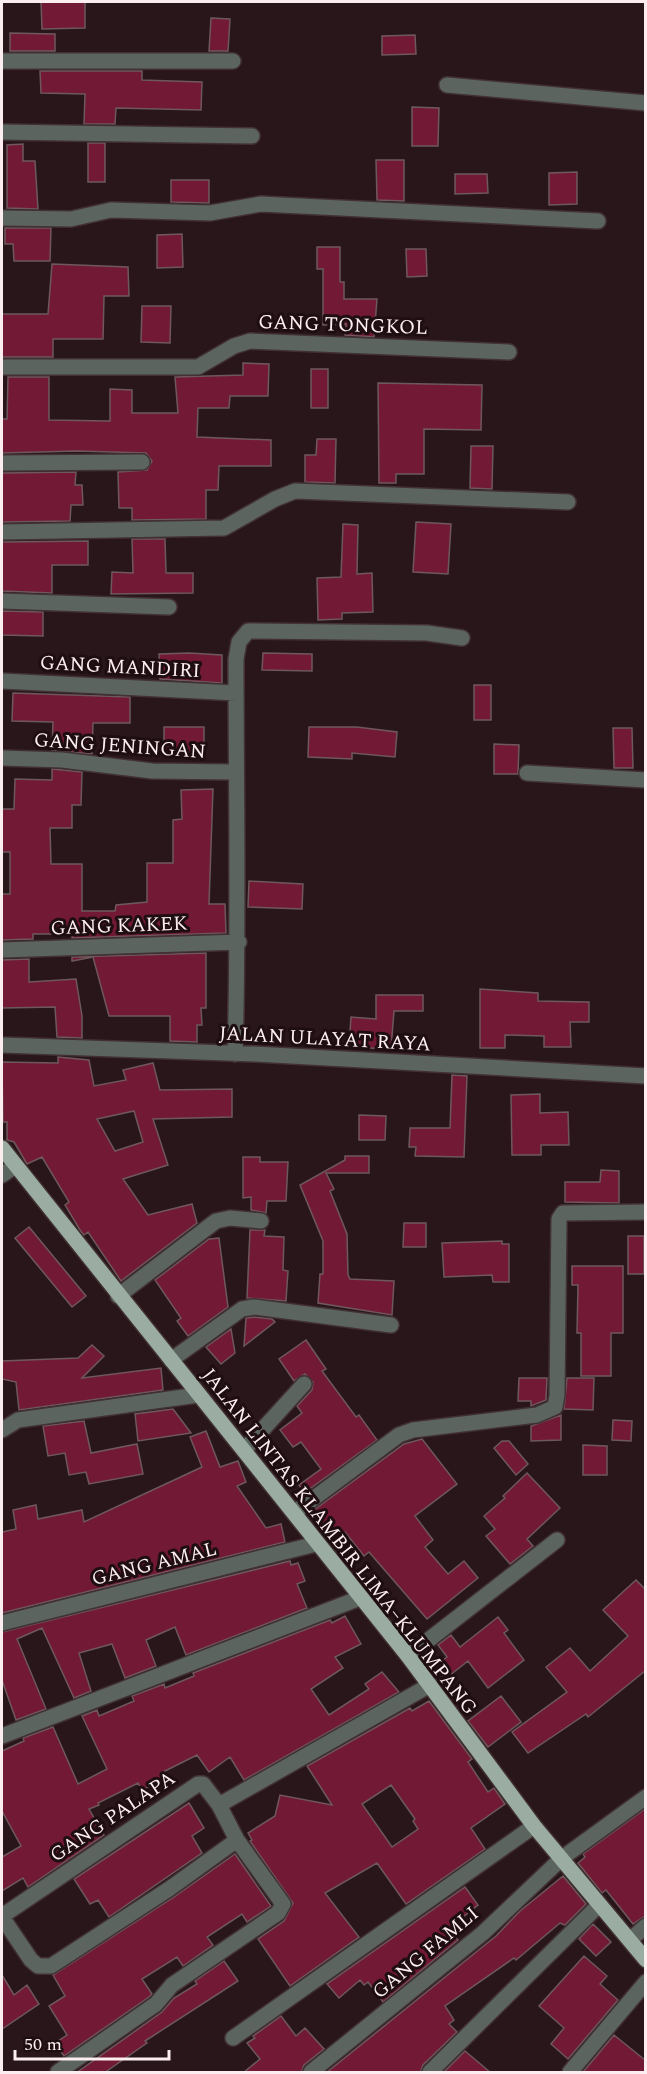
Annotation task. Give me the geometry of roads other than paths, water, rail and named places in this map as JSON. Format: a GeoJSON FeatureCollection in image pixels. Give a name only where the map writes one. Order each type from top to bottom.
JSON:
{"type":"FeatureCollection","features":[{"type":"Feature","properties":{"kind":"main road","name":"JALAN LINTAS KLAMBIR LIMA–KLUMPANG"},"geometry":{"type":"LineString","coordinates":[[2,1148],[118,1296],[294,1513],[316,1544],[408,1656],[534,1826],[645,1960]]}},
{"type":"Feature","properties":{"kind":"street"},"geometry":{"type":"LineString","coordinates":[[2,62],[233,60]]}},
{"type":"Feature","properties":{"kind":"street"},"geometry":{"type":"LineString","coordinates":[[447,86],[645,103]]}},
{"type":"Feature","properties":{"kind":"street"},"geometry":{"type":"LineString","coordinates":[[2,132],[252,136]]}},
{"type":"Feature","properties":{"kind":"street"},"geometry":{"type":"LineString","coordinates":[[2,218],[71,219],[111,210],[210,213],[261,204],[598,221]]}},
{"type":"Feature","properties":{"kind":"street","name":"GANG TONGKOL"},"geometry":{"type":"LineString","coordinates":[[2,367],[198,367],[234,346],[250,341],[509,352]]}},
{"type":"Feature","properties":{"kind":"street"},"geometry":{"type":"LineString","coordinates":[[2,463],[142,462]]}},
{"type":"Feature","properties":{"kind":"street"},"geometry":{"type":"LineString","coordinates":[[2,532],[224,528],[274,499],[296,491],[568,502]]}},
{"type":"Feature","properties":{"kind":"street"},"geometry":{"type":"LineString","coordinates":[[2,601],[170,607]]}},
{"type":"Feature","properties":{"kind":"street"},"geometry":{"type":"LineString","coordinates":[[235,1054],[239,942],[235,772],[239,642],[248,631],[427,633],[462,638]]}},
{"type":"Feature","properties":{"kind":"street","name":"GANG MANDIRI"},"geometry":{"type":"LineString","coordinates":[[2,681],[236,693]]}},
{"type":"Feature","properties":{"kind":"street","name":"GANG JENINGAN"},"geometry":{"type":"LineString","coordinates":[[2,758],[62,760],[152,771],[235,772]]}},
{"type":"Feature","properties":{"kind":"street"},"geometry":{"type":"LineString","coordinates":[[526,773],[645,780]]}},
{"type":"Feature","properties":{"kind":"street","name":"GANG KAKEK"},"geometry":{"type":"LineString","coordinates":[[2,950],[239,942]]}},
{"type":"Feature","properties":{"kind":"street","name":"JALAN ULAYAT RAYA"},"geometry":{"type":"LineString","coordinates":[[2,1045],[235,1054],[645,1076]]}},
{"type":"Feature","properties":{"kind":"street"},"geometry":{"type":"LineString","coordinates":[[2,1175],[15,1166]]}},
{"type":"Feature","properties":{"kind":"street"},"geometry":{"type":"LineString","coordinates":[[294,1513],[406,1432],[537,1415],[555,1407],[559,1219],[563,1213],[645,1212]]}},
{"type":"Feature","properties":{"kind":"street"},"geometry":{"type":"LineString","coordinates":[[118,1296],[216,1221],[230,1218],[261,1221]]}},
{"type":"Feature","properties":{"kind":"street"},"geometry":{"type":"LineString","coordinates":[[171,1360],[242,1309],[254,1307],[391,1325]]}},
{"type":"Feature","properties":{"kind":"street"},"geometry":{"type":"LineString","coordinates":[[244,1450],[304,1384]]}},
{"type":"Feature","properties":{"kind":"street"},"geometry":{"type":"LineString","coordinates":[[2,1430],[18,1420],[198,1395]]}},
{"type":"Feature","properties":{"kind":"street"},"geometry":{"type":"LineString","coordinates":[[408,1656],[557,1540]]}},
{"type":"Feature","properties":{"kind":"street","name":"GANG AMAL"},"geometry":{"type":"LineString","coordinates":[[2,1623],[316,1544]]}},
{"type":"Feature","properties":{"kind":"street"},"geometry":{"type":"LineString","coordinates":[[2,1736],[360,1598]]}},
{"type":"Feature","properties":{"kind":"street"},"geometry":{"type":"LineString","coordinates":[[58,2073],[156,2004],[172,1985],[278,1913],[283,1904],[237,1840],[219,1805],[430,1685]]}},
{"type":"Feature","properties":{"kind":"street","name":"GANG PALAPA"},"geometry":{"type":"LineString","coordinates":[[2,1916],[193,1786],[203,1784],[219,1805]]}},
{"type":"Feature","properties":{"kind":"street","name":"GANG FAMLI"},"geometry":{"type":"LineString","coordinates":[[311,2073],[483,1933],[562,1857],[645,1797]]}},
{"type":"Feature","properties":{"kind":"street"},"geometry":{"type":"LineString","coordinates":[[233,2038],[534,1826]]}},
{"type":"Feature","properties":{"kind":"street"},"geometry":{"type":"LineString","coordinates":[[2,1916],[31,1960],[38,1966],[51,1965],[169,1889],[237,1840]]}},
{"type":"Feature","properties":{"kind":"street"},"geometry":{"type":"LineString","coordinates":[[430,2073],[599,1905]]}},
{"type":"Feature","properties":{"kind":"street"},"geometry":{"type":"LineString","coordinates":[[630,1940],[645,1926]]}},
{"type":"Feature","properties":{"kind":"street"},"geometry":{"type":"LineString","coordinates":[[570,2073],[645,1982]]}}]}
